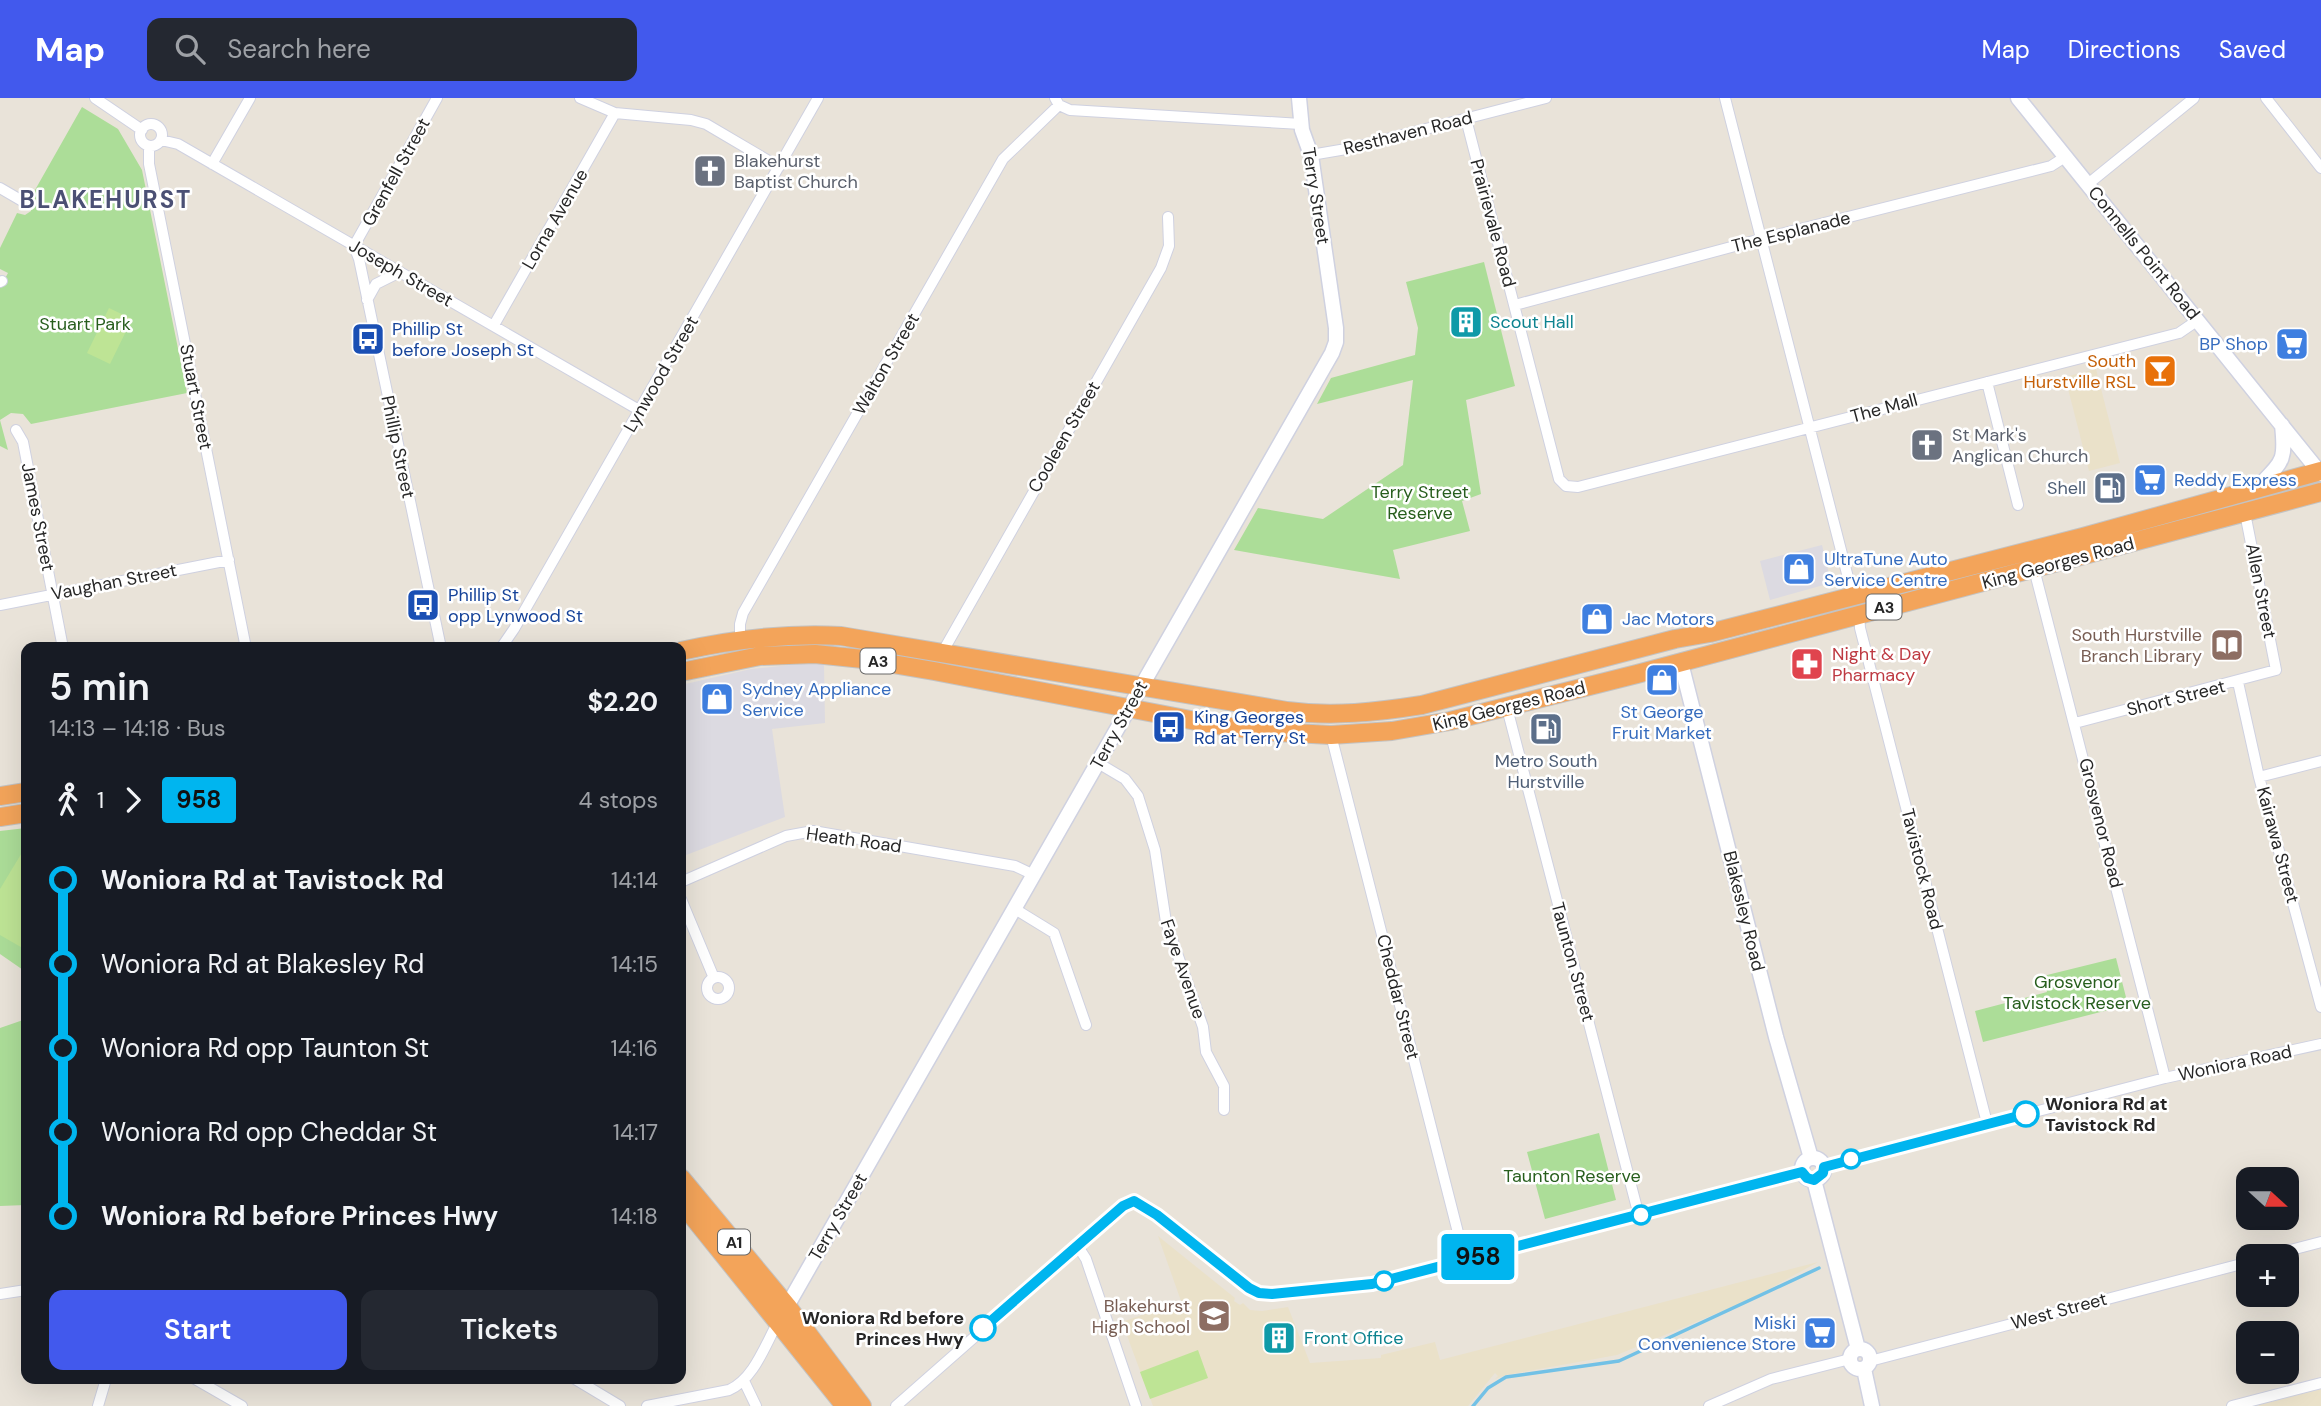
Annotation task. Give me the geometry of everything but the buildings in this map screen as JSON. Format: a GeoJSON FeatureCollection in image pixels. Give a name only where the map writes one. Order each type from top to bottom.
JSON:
{"type":"FeatureCollection","features":[{"type":"Feature","properties":{"kind":"highway","name":"King Georges Road"},"geometry":{"type":"LineString","coordinates":[[686,671],[760,656],[816,654],[934,671],[1222,726],[1274,732],[1331,734],[1412,728],[1507,708],[1832,623],[1856,605],[2090,535],[2320,472]]}},
{"type":"Feature","properties":{"kind":"highway","name":"King Georges Road"},"geometry":{"type":"LineString","coordinates":[[686,650],[740,639],[788,635],[841,636],[1287,711],[1340,715],[1422,705],[1616,657],[1675,639],[2034,569],[2321,492]]}},
{"type":"Feature","properties":{"kind":"highway"},"geometry":{"type":"LineString","coordinates":[[1616,657],[1633,661],[1663,654],[1674,657],[1681,663],[1684,654],[1710,633]]}},
{"type":"Feature","properties":{"kind":"highway"},"geometry":{"type":"LineString","coordinates":[[0,796],[21,793]]}},
{"type":"Feature","properties":{"kind":"highway"},"geometry":{"type":"LineString","coordinates":[[0,817],[21,814]]}},
{"type":"Feature","properties":{"kind":"highway","name":"A1"},"geometry":{"type":"LineString","coordinates":[[686,1184],[787,1306],[862,1406]]}},
{"type":"Feature","properties":{"kind":"highway","name":"A1"},"geometry":{"type":"LineString","coordinates":[[686,1208],[845,1406]]}},
{"type":"Feature","properties":{"kind":"street"},"geometry":{"type":"LineString","coordinates":[[95,98],[142,130]]}},
{"type":"Feature","properties":{"kind":"street"},"geometry":{"type":"LineString","coordinates":[[212,164],[250,98]]}},
{"type":"Feature","properties":{"kind":"street","name":"Grenfell Street"},"geometry":{"type":"LineString","coordinates":[[354,246],[437,98]]}},
{"type":"Feature","properties":{"kind":"street"},"geometry":{"type":"LineString","coordinates":[[580,98],[615,113],[691,120],[706,124],[779,167]]}},
{"type":"Feature","properties":{"kind":"street","name":"Lynwood Street"},"geometry":{"type":"LineString","coordinates":[[505,642],[818,98]]}},
{"type":"Feature","properties":{"kind":"street","name":"Terry Street"},"geometry":{"type":"LineString","coordinates":[[778,1322],[1334,347],[1336,328],[1311,155],[1301,124],[1299,98]]}},
{"type":"Feature","properties":{"kind":"street","name":"Resthaven Road"},"geometry":{"type":"LineString","coordinates":[[1311,155],[1352,148],[1546,98]]}},
{"type":"Feature","properties":{"kind":"street","name":"Tavistock Road"},"geometry":{"type":"LineString","coordinates":[[1724,98],[1987,1124]]}},
{"type":"Feature","properties":{"kind":"street","name":"Connells Point Road"},"geometry":{"type":"LineString","coordinates":[[2018,98],[2320,472]]}},
{"type":"Feature","properties":{"kind":"street"},"geometry":{"type":"LineString","coordinates":[[2088,184],[2194,98]]}},
{"type":"Feature","properties":{"kind":"street"},"geometry":{"type":"LineString","coordinates":[[2266,98],[2321,169]]}},
{"type":"Feature","properties":{"kind":"street"},"geometry":{"type":"LineString","coordinates":[[1057,101],[1070,110],[1301,124]]}},
{"type":"Feature","properties":{"kind":"street","name":"Walton Street"},"geometry":{"type":"LineString","coordinates":[[740,639],[743,613],[1003,159],[1057,101]]}},
{"type":"Feature","properties":{"kind":"street","name":"Lorna Avenue"},"geometry":{"type":"LineString","coordinates":[[494,325],[615,113]]}},
{"type":"Feature","properties":{"kind":"street","name":"Prairievale Road"},"geometry":{"type":"LineString","coordinates":[[1466,119],[1559,479],[1566,486]]}},
{"type":"Feature","properties":{"kind":"street"},"geometry":{"type":"LineString","coordinates":[[147,125],[155,125],[162,132],[162,140],[149,146],[141,140],[142,130],[147,125]]}},
{"type":"Feature","properties":{"kind":"street","name":"Joseph Street"},"geometry":{"type":"LineString","coordinates":[[162,140],[178,144],[639,410]]}},
{"type":"Feature","properties":{"kind":"street","name":"Stuart Street"},"geometry":{"type":"LineString","coordinates":[[149,146],[149,164],[245,642]]}},
{"type":"Feature","properties":{"kind":"street","name":"The Esplanade"},"geometry":{"type":"LineString","coordinates":[[1515,305],[1761,239],[2051,166],[2065,157]]}},
{"type":"Feature","properties":{"kind":"street"},"geometry":{"type":"LineString","coordinates":[[0,188],[24,202]]}},
{"type":"Feature","properties":{"kind":"street","name":"Cooleen Street"},"geometry":{"type":"LineString","coordinates":[[942,653],[1166,258],[1169,246],[1168,217]]}},
{"type":"Feature","properties":{"kind":"street","name":"Phillip Street"},"geometry":{"type":"LineString","coordinates":[[354,246],[359,259],[440,642]]}},
{"type":"Feature","properties":{"kind":"street"},"geometry":{"type":"LineString","coordinates":[[367,300],[376,284],[400,272]]}},
{"type":"Feature","properties":{"kind":"street","name":"The Mall"},"geometry":{"type":"LineString","coordinates":[[1566,486],[1578,487],[2179,333],[2198,320]]}},
{"type":"Feature","properties":{"kind":"street"},"geometry":{"type":"LineString","coordinates":[[1987,382],[2018,505]]}},
{"type":"Feature","properties":{"kind":"street"},"geometry":{"type":"LineString","coordinates":[[2258,487],[2279,466],[2285,452],[2282,424]]}},
{"type":"Feature","properties":{"kind":"street","name":"James Street"},"geometry":{"type":"LineString","coordinates":[[16,430],[23,442],[62,642]]}},
{"type":"Feature","properties":{"kind":"street","name":"Allen Street"},"geometry":{"type":"LineString","coordinates":[[2245,513],[2276,670]]}},
{"type":"Feature","properties":{"kind":"street","name":"Vaughan Street"},"geometry":{"type":"LineString","coordinates":[[0,605],[229,560]]}},
{"type":"Feature","properties":{"kind":"street","name":"Grosvenor Road"},"geometry":{"type":"LineString","coordinates":[[2034,569],[2165,1078]]}},
{"type":"Feature","properties":{"kind":"street","name":"Blakesley Road"},"geometry":{"type":"LineString","coordinates":[[1681,663],[1780,1049],[1811,1158]]}},
{"type":"Feature","properties":{"kind":"street","name":"Short Street"},"geometry":{"type":"LineString","coordinates":[[2075,723],[2276,670]]}},
{"type":"Feature","properties":{"kind":"street","name":"Kairawa Street"},"geometry":{"type":"LineString","coordinates":[[2238,682],[2259,777],[2321,1007]]}},
{"type":"Feature","properties":{"kind":"street","name":"Taunton Street"},"geometry":{"type":"LineString","coordinates":[[1507,708],[1639,1216]]}},
{"type":"Feature","properties":{"kind":"street","name":"Cheddar Street"},"geometry":{"type":"LineString","coordinates":[[1331,734],[1465,1260]]}},
{"type":"Feature","properties":{"kind":"street"},"geometry":{"type":"LineString","coordinates":[[2259,777],[2321,761]]}},
{"type":"Feature","properties":{"kind":"street","name":"Faye Avenue"},"geometry":{"type":"LineString","coordinates":[[1098,763],[1125,779],[1138,796],[1155,850],[1166,922],[1203,1027],[1206,1052],[1224,1086],[1224,1110]]}},
{"type":"Feature","properties":{"kind":"street","name":"Heath Road"},"geometry":{"type":"LineString","coordinates":[[686,880],[786,836],[813,831],[1015,866],[1034,875]]}},
{"type":"Feature","properties":{"kind":"street"},"geometry":{"type":"LineString","coordinates":[[1015,909],[1054,933],[1087,1024]]}},
{"type":"Feature","properties":{"kind":"street"},"geometry":{"type":"LineString","coordinates":[[686,911],[714,978]]}},
{"type":"Feature","properties":{"kind":"street","name":"Woniora Road"},"geometry":{"type":"LineString","coordinates":[[1824,1167],[2165,1078],[2321,1044]]}},
{"type":"Feature","properties":{"kind":"street"},"geometry":{"type":"LineString","coordinates":[[896,1406],[1077,1245],[1123,1206],[1134,1201],[1157,1215],[1249,1288],[1266,1295],[1372,1284],[1639,1216],[1808,1176],[1823,1173],[1824,1167],[1817,1159],[1811,1158],[1803,1163],[1808,1176],[1854,1354],[1854,1368],[1867,1365],[1872,1406]]}},
{"type":"Feature","properties":{"kind":"street"},"geometry":{"type":"LineString","coordinates":[[2299,1248],[2321,1242]]}},
{"type":"Feature","properties":{"kind":"street"},"geometry":{"type":"LineString","coordinates":[[1077,1245],[1086,1259],[1136,1406]]}},
{"type":"Feature","properties":{"kind":"street","name":"West Street"},"geometry":{"type":"LineString","coordinates":[[1867,1365],[2236,1266]]}},
{"type":"Feature","properties":{"kind":"street"},"geometry":{"type":"LineString","coordinates":[[0,1294],[21,1291]]}},
{"type":"Feature","properties":{"kind":"street"},"geometry":{"type":"LineString","coordinates":[[648,1406],[729,1390],[744,1381],[778,1322]]}},
{"type":"Feature","properties":{"kind":"street"},"geometry":{"type":"LineString","coordinates":[[1709,1406],[1771,1379],[1854,1354]]}},
{"type":"Feature","properties":{"kind":"street"},"geometry":{"type":"LineString","coordinates":[[744,1381],[756,1406]]}},
{"type":"Feature","properties":{"kind":"street"},"geometry":{"type":"LineString","coordinates":[[2232,1406],[2321,1382]]}},
{"type":"Feature","properties":{"kind":"street"},"geometry":{"type":"LineString","coordinates":[[98,1406],[105,1384]]}},
{"type":"Feature","properties":{"kind":"street"},"geometry":{"type":"LineString","coordinates":[[204,1384],[242,1406]]}},
{"type":"Feature","properties":{"kind":"street"},"geometry":{"type":"LineString","coordinates":[[583,1384],[620,1406]]}},
{"type":"Feature","properties":{"kind":"shaded area"},"geometry":{"type":"Polygon","coordinates":[[[2096,369],[2120,463],[2089,471],[2065,377],[2096,369]]]}},
{"type":"Feature","properties":{"kind":"shaded area"},"geometry":{"type":"Polygon","coordinates":[[[1822,545],[1830,578],[1827,584],[1770,600],[1760,561],[1822,545]]]}},
{"type":"Feature","properties":{"kind":"shaded area"},"geometry":{"type":"Polygon","coordinates":[[[824,664],[825,723],[772,729],[785,817],[686,855],[686,684],[751,669],[824,664]]]}},
{"type":"Feature","properties":{"kind":"shaded area","name":"Blakehurst High School"},"geometry":{"type":"Polygon","coordinates":[[[1158,1236],[1235,1298],[1234,1301],[1240,1305],[1243,1303],[1250,1310],[1262,1311],[1288,1307],[1310,1363],[1381,1358],[1381,1355],[1435,1342],[1440,1360],[1818,1262],[1751,1299],[1617,1355],[1495,1379],[1498,1376],[1495,1373],[1468,1406],[1153,1406],[1122,1322],[1181,1301],[1158,1236]]]}},
{"type":"Feature","properties":{"kind":"shaded area"},"geometry":{"type":"Polygon","coordinates":[[[2321,1389],[2321,1406],[2259,1406],[2259,1404],[2321,1389]]]}},
{"type":"Feature","properties":{"kind":"green space","name":"Stuart Park"},"geometry":{"type":"Polygon","coordinates":[[[82,107],[118,129],[142,170],[187,393],[31,424],[23,414],[11,413],[0,420],[0,288],[8,273],[0,269],[0,248],[17,213],[25,215],[31,211],[35,190],[82,107]]]}},
{"type":"Feature","properties":{"kind":"green space","name":"Terry Street Reserve"},"geometry":{"type":"Polygon","coordinates":[[[1484,262],[1515,386],[1466,400],[1481,494],[1462,501],[1470,531],[1393,550],[1400,579],[1234,550],[1258,508],[1323,519],[1403,465],[1413,380],[1317,404],[1331,378],[1415,355],[1418,328],[1406,282],[1484,262]]]}},
{"type":"Feature","properties":{"kind":"green space"},"geometry":{"type":"Polygon","coordinates":[[[109,308],[132,319],[110,364],[87,353],[109,308]]]}},
{"type":"Feature","properties":{"kind":"green space"},"geometry":{"type":"Polygon","coordinates":[[[0,420],[8,450],[0,446],[0,420]]]}},
{"type":"Feature","properties":{"kind":"green space"},"geometry":{"type":"Polygon","coordinates":[[[21,829],[21,969],[0,954],[0,831],[21,829]]]}},
{"type":"Feature","properties":{"kind":"green space"},"geometry":{"type":"Polygon","coordinates":[[[21,854],[21,947],[0,935],[0,889],[21,854]]]}},
{"type":"Feature","properties":{"kind":"green space","name":"Grosvenor Tavistock Reserve"},"geometry":{"type":"Polygon","coordinates":[[[2116,958],[2128,1005],[1983,1042],[1975,1011],[2047,992],[2043,976],[2116,958]]]}},
{"type":"Feature","properties":{"kind":"green space"},"geometry":{"type":"Polygon","coordinates":[[[21,1021],[21,1205],[0,1206],[0,1028],[21,1021]]]}},
{"type":"Feature","properties":{"kind":"green space","name":"Taunton Reserve"},"geometry":{"type":"Polygon","coordinates":[[[1599,1133],[1616,1200],[1545,1219],[1527,1152],[1599,1133]]]}},
{"type":"Feature","properties":{"kind":"green space"},"geometry":{"type":"Polygon","coordinates":[[[1198,1350],[1208,1378],[1150,1399],[1140,1372],[1198,1350]]]}},
{"type":"Feature","properties":{"kind":"waterway"},"geometry":{"type":"LineString","coordinates":[[1473,1406],[1488,1388],[1506,1377],[1619,1361],[1819,1268]]}},
{"type":"Feature","properties":{"kind":"bus line","name":"958"},"geometry":{"type":"LineString","coordinates":[[983,1328],[1128,1202],[1134,1201],[1157,1215],[1249,1288],[1259,1293],[1266,1295],[1358,1286],[1788,1178],[1802,1172],[1807,1178],[1814,1180],[1821,1176],[1824,1167],[2026,1114]]}},
{"type":"Feature","properties":{"kind":"place","name":"Blakehurst Baptist Church"},"geometry":{"type":"Point","coordinates":[710,171]}},
{"type":"Feature","properties":{"kind":"place","name":"Scout Hall"},"geometry":{"type":"Point","coordinates":[1466,322]}},
{"type":"Feature","properties":{"kind":"place","name":"Phillip St before Joseph St"},"geometry":{"type":"Point","coordinates":[368,339]}},
{"type":"Feature","properties":{"kind":"place","name":"BP Shop"},"geometry":{"type":"Point","coordinates":[2292,344]}},
{"type":"Feature","properties":{"kind":"place","name":"South Hurstville RSL"},"geometry":{"type":"Point","coordinates":[2160,371]}},
{"type":"Feature","properties":{"kind":"place","name":"St Mark's Anglican Church"},"geometry":{"type":"Point","coordinates":[1927,445]}},
{"type":"Feature","properties":{"kind":"place","name":"Reddy Express"},"geometry":{"type":"Point","coordinates":[2150,480]}},
{"type":"Feature","properties":{"kind":"place","name":"Shell"},"geometry":{"type":"Point","coordinates":[2110,488]}},
{"type":"Feature","properties":{"kind":"place","name":"UltraTune Auto Service Centre"},"geometry":{"type":"Point","coordinates":[1799,569]}},
{"type":"Feature","properties":{"kind":"place","name":"Phillip St opp Lynwood St"},"geometry":{"type":"Point","coordinates":[423,605]}},
{"type":"Feature","properties":{"kind":"place","name":"Jac Motors"},"geometry":{"type":"Point","coordinates":[1597,619]}},
{"type":"Feature","properties":{"kind":"place","name":"South Hurstville Branch Library"},"geometry":{"type":"Point","coordinates":[2227,645]}},
{"type":"Feature","properties":{"kind":"place","name":"Night & Day Pharmacy"},"geometry":{"type":"Point","coordinates":[1807,664]}},
{"type":"Feature","properties":{"kind":"place","name":"St George Fruit Market"},"geometry":{"type":"Point","coordinates":[1662,680]}},
{"type":"Feature","properties":{"kind":"place","name":"Sydney Appliance Service"},"geometry":{"type":"Point","coordinates":[717,699]}},
{"type":"Feature","properties":{"kind":"place","name":"King Georges Rd at Terry St"},"geometry":{"type":"Point","coordinates":[1169,727]}},
{"type":"Feature","properties":{"kind":"place","name":"Metro South Hurstville"},"geometry":{"type":"Point","coordinates":[1546,729]}},
{"type":"Feature","properties":{"kind":"place","name":"Woniora Rd at Tavistock Rd"},"geometry":{"type":"Point","coordinates":[2026,1114]}},
{"type":"Feature","properties":{"kind":"place","name":"Blakehurst High School"},"geometry":{"type":"Point","coordinates":[1214,1316]}},
{"type":"Feature","properties":{"kind":"place","name":"Woniora Rd before Princes Hwy"},"geometry":{"type":"Point","coordinates":[983,1328]}},
{"type":"Feature","properties":{"kind":"place","name":"Miski Convenience Store"},"geometry":{"type":"Point","coordinates":[1820,1333]}},
{"type":"Feature","properties":{"kind":"place","name":"Front Office"},"geometry":{"type":"Point","coordinates":[1279,1338]}},
{"type":"Feature","properties":{"kind":"district","name":"BLAKEHURST"},"geometry":{"type":"Point","coordinates":[106,200]}}]}
